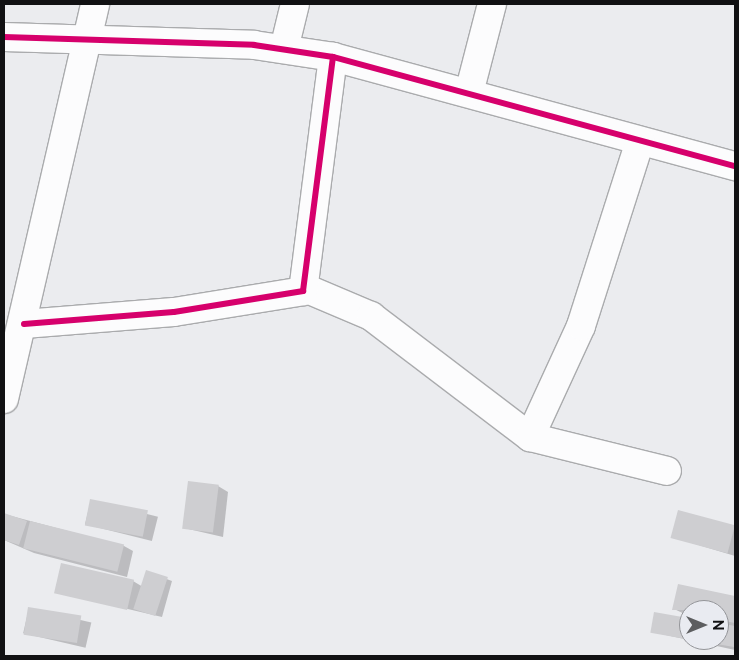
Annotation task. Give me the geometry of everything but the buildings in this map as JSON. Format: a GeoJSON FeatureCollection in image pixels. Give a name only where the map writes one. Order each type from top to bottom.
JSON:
{"type":"FeatureCollection","features":[{"type":"Feature","properties":{"kind":"street"},"geometry":{"type":"LineString","coordinates":[[4,399],[24,324],[89,38],[95,4]]}},
{"type":"Feature","properties":{"kind":"street"},"geometry":{"type":"LineString","coordinates":[[284,50],[295,4]]}},
{"type":"Feature","properties":{"kind":"street"},"geometry":{"type":"LineString","coordinates":[[469,93],[492,4]]}},
{"type":"Feature","properties":{"kind":"street"},"geometry":{"type":"LineString","coordinates":[[4,37],[89,38],[284,50],[333,57],[735,166]]}},
{"type":"Feature","properties":{"kind":"street"},"geometry":{"type":"LineString","coordinates":[[24,324],[174,312],[300,294],[305,288],[333,57]]}},
{"type":"Feature","properties":{"kind":"street"},"geometry":{"type":"LineString","coordinates":[[530,437],[581,326],[640,141]]}},
{"type":"Feature","properties":{"kind":"street"},"geometry":{"type":"LineString","coordinates":[[305,288],[371,316],[530,437],[667,471]]}},
{"type":"Feature","properties":{"kind":"cycle path"},"geometry":{"type":"LineString","coordinates":[[4,37],[254,45],[333,57],[735,166]]}},
{"type":"Feature","properties":{"kind":"cycle path"},"geometry":{"type":"LineString","coordinates":[[24,324],[174,312],[303,291],[333,57]]}}]}
